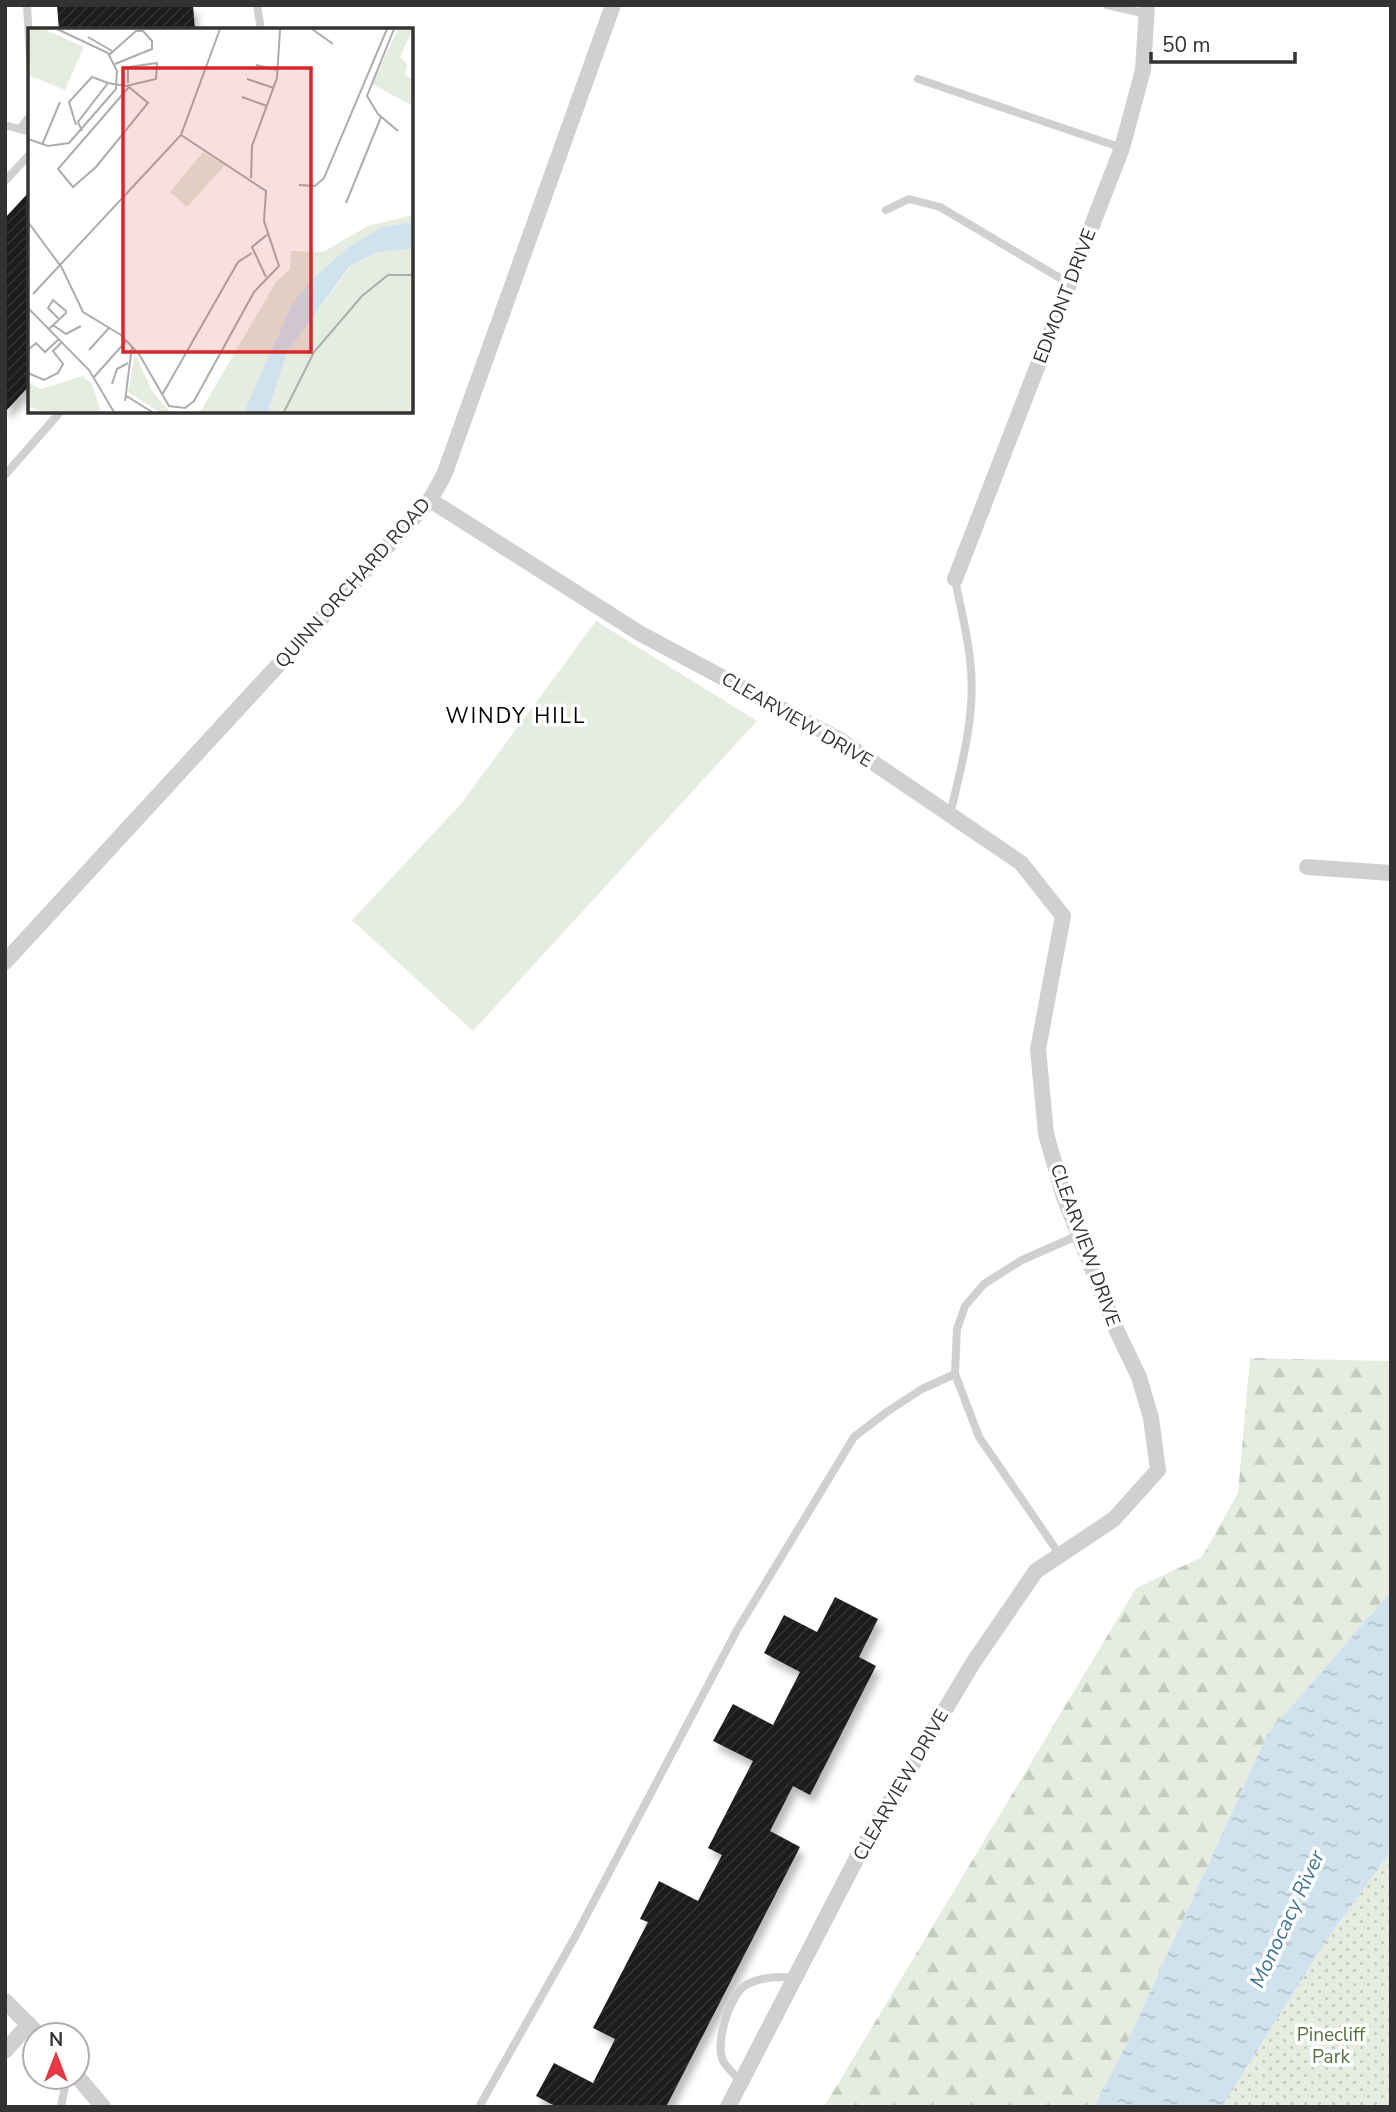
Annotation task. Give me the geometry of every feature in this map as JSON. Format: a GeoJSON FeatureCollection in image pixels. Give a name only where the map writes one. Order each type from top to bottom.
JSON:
{"type":"FeatureCollection","features":[{"type":"Feature","properties":{"kind":"street","name":"QUINN ORCHARD ROAD"},"geometry":{"type":"LineString","coordinates":[[5,962],[430,500],[443,475],[613,5]]}},
{"type":"Feature","properties":{"kind":"street","name":"EDMONT DRIVE"},"geometry":{"type":"LineString","coordinates":[[955,579],[1122,148],[1143,70],[1147,10]]}},
{"type":"Feature","properties":{"kind":"street","name":"CLEARVIEW DRIVE"},"geometry":{"type":"LineString","coordinates":[[430,500],[641,634],[840,740],[1021,863],[1063,916],[1038,1049],[1046,1133],[1064,1197],[1116,1329],[1139,1377],[1150,1418],[1158,1470],[1114,1519],[1036,1571],[973,1663],[861,1850],[728,2107]]}},
{"type":"Feature","properties":{"kind":"street"},"geometry":{"type":"LineString","coordinates":[[1307,867],[1391,873]]}},
{"type":"Feature","properties":{"kind":"street"},"geometry":{"type":"LineString","coordinates":[[5,2001],[25,2021]]}},
{"type":"Feature","properties":{"kind":"street"},"geometry":{"type":"LineString","coordinates":[[5,2050],[21,2039]]}},
{"type":"Feature","properties":{"kind":"street"},"geometry":{"type":"LineString","coordinates":[[90,2091],[103,2107]]}},
{"type":"Feature","properties":{"kind":"lane"},"geometry":{"type":"LineString","coordinates":[[27,5],[28,28]]}},
{"type":"Feature","properties":{"kind":"lane"},"geometry":{"type":"LineString","coordinates":[[257,5],[261,28]]}},
{"type":"Feature","properties":{"kind":"lane"},"geometry":{"type":"LineString","coordinates":[[1107,5],[1147,10]]}},
{"type":"Feature","properties":{"kind":"lane"},"geometry":{"type":"LineString","coordinates":[[918,79],[1122,148]]}},
{"type":"Feature","properties":{"kind":"lane"},"geometry":{"type":"LineString","coordinates":[[20,129],[28,119]]}},
{"type":"Feature","properties":{"kind":"lane"},"geometry":{"type":"LineString","coordinates":[[5,125],[28,131]]}},
{"type":"Feature","properties":{"kind":"lane"},"geometry":{"type":"LineString","coordinates":[[5,181],[28,156]]}},
{"type":"Feature","properties":{"kind":"lane"},"geometry":{"type":"LineString","coordinates":[[886,210],[908,200],[940,207],[1070,284]]}},
{"type":"Feature","properties":{"kind":"lane"},"geometry":{"type":"LineString","coordinates":[[5,475],[59,413]]}},
{"type":"Feature","properties":{"kind":"lane"},"geometry":{"type":"LineString","coordinates":[[950,815],[960,773],[971,698],[971,660],[955,579]]}},
{"type":"Feature","properties":{"kind":"lane"},"geometry":{"type":"LineString","coordinates":[[1060,1555],[979,1437],[955,1374],[957,1329],[965,1306],[985,1284],[1022,1260],[1079,1235]]}},
{"type":"Feature","properties":{"kind":"lane"},"geometry":{"type":"LineString","coordinates":[[479,2107],[575,1937],[737,1630],[854,1437],[888,1411],[955,1374]]}},
{"type":"Feature","properties":{"kind":"lane"},"geometry":{"type":"LineString","coordinates":[[741,2082],[723,2061],[720,2041],[737,1996],[745,1986],[761,1980],[782,1976],[795,1978]]}},
{"type":"Feature","properties":{"kind":"green space"},"geometry":{"type":"Polygon","coordinates":[[[596,621],[757,721],[473,1031],[352,920],[461,804],[596,621]]]}},
{"type":"Feature","properties":{"kind":"green space"},"geometry":{"type":"Polygon","coordinates":[[[1250,1358],[1391,1361],[1391,1591],[1267,1735],[1124,2049],[1094,2107],[824,2107],[1136,1588],[1202,1557],[1238,1493],[1250,1358]]]}},
{"type":"Feature","properties":{"kind":"green space","name":"Pinecliff Park"},"geometry":{"type":"Polygon","coordinates":[[[1391,1851],[1391,2107],[1222,2107],[1326,1941],[1391,1851]]]}},
{"type":"Feature","properties":{"kind":"water","name":"Monocacy River"},"geometry":{"type":"Polygon","coordinates":[[[1391,1591],[1391,1851],[1326,1941],[1222,2107],[1094,2107],[1124,2049],[1267,1735],[1391,1591]]]}},
{"type":"Feature","properties":{"kind":"building"},"geometry":{"type":"Polygon","coordinates":[[[57,5],[193,5],[195,28],[59,28],[57,5]]]}},
{"type":"Feature","properties":{"kind":"building"},"geometry":{"type":"Polygon","coordinates":[[[28,193],[28,387],[5,412],[5,218],[28,193]]]}},
{"type":"Feature","properties":{"kind":"building"},"geometry":{"type":"Polygon","coordinates":[[[835,1597],[878,1619],[859,1657],[876,1666],[810,1795],[793,1786],[770,1831],[800,1847],[666,2107],[557,2107],[536,2096],[554,2063],[593,2083],[615,2039],[593,2028],[648,1922],[640,1919],[659,1881],[698,1901],[722,1855],[708,1848],[753,1761],[713,1741],[733,1704],[773,1725],[800,1672],[764,1653],[784,1615],[817,1632],[835,1597]]]}},
{"type":"Feature","properties":{"kind":"district","name":"WINDY HILL"},"geometry":{"type":"Point","coordinates":[516,716]}}]}
